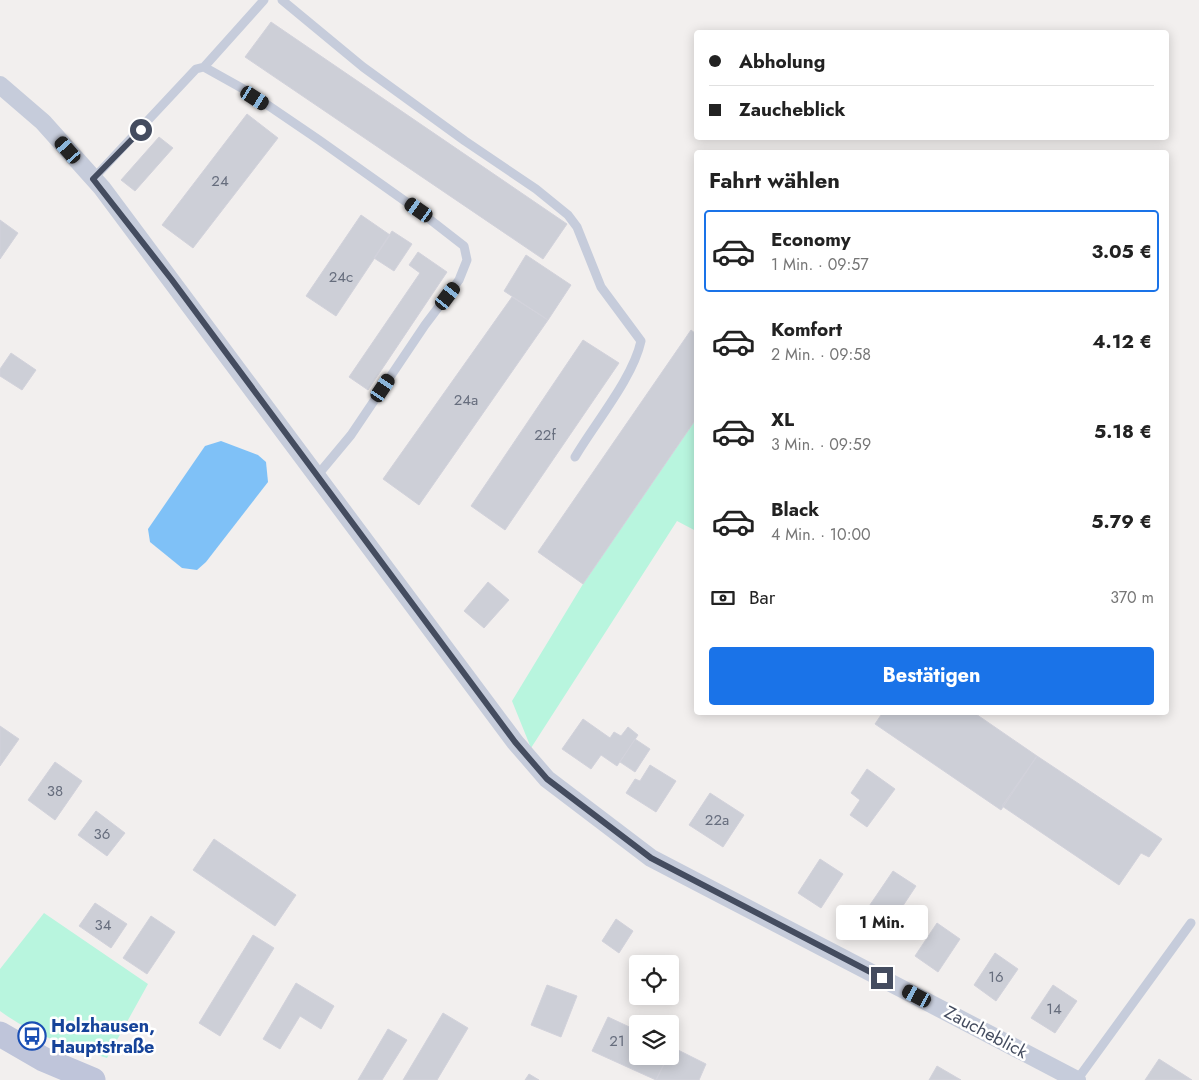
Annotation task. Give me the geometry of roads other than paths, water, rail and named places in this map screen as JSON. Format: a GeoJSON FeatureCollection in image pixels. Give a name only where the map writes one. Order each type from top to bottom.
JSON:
{"type":"FeatureCollection","features":[{"type":"Feature","properties":{"kind":"main road"},"geometry":{"type":"LineString","coordinates":[[0,1034],[43,1059],[93,1080]]}},
{"type":"Feature","properties":{"kind":"street","name":"Zaucheblick"},"geometry":{"type":"LineString","coordinates":[[0,85],[43,122],[93,179],[172,280],[316,477],[515,742],[547,779],[651,858],[1077,1080]]}},
{"type":"Feature","properties":{"kind":"lane"},"geometry":{"type":"LineString","coordinates":[[93,179],[196,69],[204,67],[264,0]]}},
{"type":"Feature","properties":{"kind":"lane"},"geometry":{"type":"LineString","coordinates":[[282,0],[363,67],[465,141],[536,189],[568,215],[577,227],[601,287],[641,341],[622,384],[575,457]]}},
{"type":"Feature","properties":{"kind":"lane"},"geometry":{"type":"LineString","coordinates":[[204,67],[247,91],[319,140],[419,210],[464,246],[467,260],[459,280],[425,325],[351,435],[316,477]]}},
{"type":"Feature","properties":{"kind":"lane"},"geometry":{"type":"LineString","coordinates":[[1077,1080],[1191,923]]}},
{"type":"Feature","properties":{"kind":"water"},"geometry":{"type":"Polygon","coordinates":[[[221,441],[258,455],[266,462],[268,482],[206,562],[197,570],[182,568],[150,542],[148,529],[205,446],[221,441]]]}},
{"type":"Feature","properties":{"kind":"place","name":"Holzhausen, Hauptstraße"},"geometry":{"type":"Point","coordinates":[32,1036]}}]}
